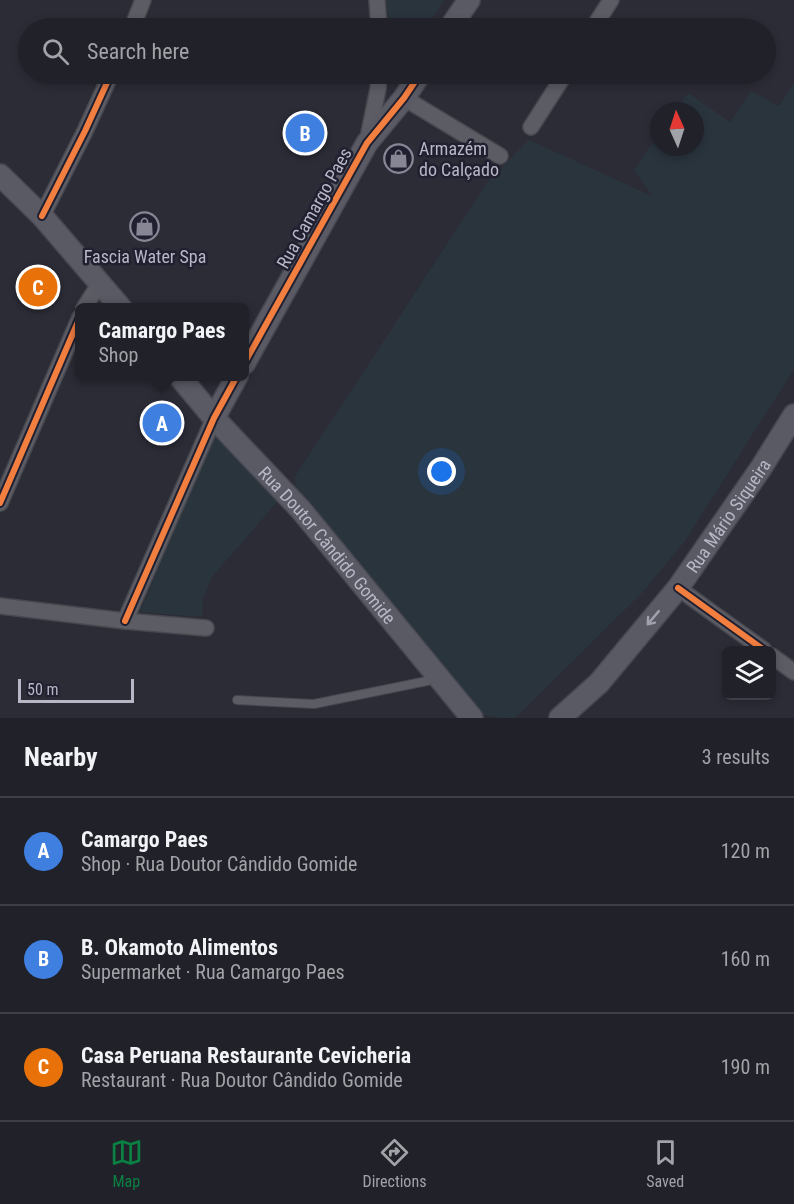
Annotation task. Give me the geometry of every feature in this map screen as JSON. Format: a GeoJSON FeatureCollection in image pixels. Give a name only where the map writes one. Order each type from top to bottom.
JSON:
{"type":"FeatureCollection","features":[{"type":"Feature","properties":{"kind":"main road"},"geometry":{"type":"LineString","coordinates":[[457,18],[469,0]]}},
{"type":"Feature","properties":{"kind":"main road","name":"Rua Camargo Paes"},"geometry":{"type":"LineString","coordinates":[[249,352],[367,143],[413,84]]}},
{"type":"Feature","properties":{"kind":"main road"},"geometry":{"type":"LineString","coordinates":[[0,175],[42,216],[117,303]]}},
{"type":"Feature","properties":{"kind":"main road","name":"Rua Doutor Cândido Gomide"},"geometry":{"type":"LineString","coordinates":[[183,381],[214,418],[301,510],[472,718]]}},
{"type":"Feature","properties":{"kind":"main road"},"geometry":{"type":"LineString","coordinates":[[214,418],[234,381]]}},
{"type":"Feature","properties":{"kind":"main road","name":"Rua Mário Siqueira"},"geometry":{"type":"LineString","coordinates":[[560,718],[599,683],[678,588],[761,468],[794,415]]}},
{"type":"Feature","properties":{"kind":"street"},"geometry":{"type":"LineString","coordinates":[[136,18],[143,0]]}},
{"type":"Feature","properties":{"kind":"street"},"geometry":{"type":"LineString","coordinates":[[376,0],[378,18]]}},
{"type":"Feature","properties":{"kind":"street"},"geometry":{"type":"LineString","coordinates":[[599,18],[611,0]]}},
{"type":"Feature","properties":{"kind":"street"},"geometry":{"type":"LineString","coordinates":[[42,216],[106,84]]}},
{"type":"Feature","properties":{"kind":"street"},"geometry":{"type":"LineString","coordinates":[[367,143],[378,84]]}},
{"type":"Feature","properties":{"kind":"street"},"geometry":{"type":"LineString","coordinates":[[531,127],[558,84]]}},
{"type":"Feature","properties":{"kind":"street"},"geometry":{"type":"LineString","coordinates":[[404,98],[500,156]]}},
{"type":"Feature","properties":{"kind":"street"},"geometry":{"type":"LineString","coordinates":[[87,303],[100,283]]}},
{"type":"Feature","properties":{"kind":"street"},"geometry":{"type":"LineString","coordinates":[[0,503],[75,329]]}},
{"type":"Feature","properties":{"kind":"street"},"geometry":{"type":"LineString","coordinates":[[125,621],[214,418]]}},
{"type":"Feature","properties":{"kind":"street"},"geometry":{"type":"LineString","coordinates":[[678,588],[757,646]]}},
{"type":"Feature","properties":{"kind":"street"},"geometry":{"type":"LineString","coordinates":[[0,606],[206,628]]}},
{"type":"Feature","properties":{"kind":"street"},"geometry":{"type":"LineString","coordinates":[[776,659],[794,672]]}},
{"type":"Feature","properties":{"kind":"lane"},"geometry":{"type":"LineString","coordinates":[[237,700],[314,704],[440,678]]}},
{"type":"Feature","properties":{"kind":"shaded area"},"geometry":{"type":"Polygon","coordinates":[[[386,0],[444,0],[432,18],[389,18],[386,0]]]}},
{"type":"Feature","properties":{"kind":"shaded area"},"geometry":{"type":"Polygon","coordinates":[[[794,83],[794,369],[685,541],[642,593],[515,718],[482,715],[301,510],[294,478],[489,180],[529,140],[652,196],[634,170],[650,147],[650,156],[704,156],[704,104],[730,122],[751,91],[779,106],[794,83]]]}},
{"type":"Feature","properties":{"kind":"shaded area"},"geometry":{"type":"Polygon","coordinates":[[[688,93],[701,102],[682,102],[688,93]]]}},
{"type":"Feature","properties":{"kind":"shaded area"},"geometry":{"type":"Polygon","coordinates":[[[218,426],[278,501],[212,577],[203,598],[202,617],[140,612],[218,426]]]}},
{"type":"Feature","properties":{"kind":"cycle path"},"geometry":{"type":"LineString","coordinates":[[42,216],[106,84]]}},
{"type":"Feature","properties":{"kind":"cycle path"},"geometry":{"type":"LineString","coordinates":[[249,355],[367,143],[413,84]]}},
{"type":"Feature","properties":{"kind":"cycle path"},"geometry":{"type":"LineString","coordinates":[[0,503],[75,329]]}},
{"type":"Feature","properties":{"kind":"cycle path"},"geometry":{"type":"LineString","coordinates":[[125,621],[214,418],[234,381]]}},
{"type":"Feature","properties":{"kind":"cycle path"},"geometry":{"type":"LineString","coordinates":[[678,588],[758,646]]}},
{"type":"Feature","properties":{"kind":"place","name":"B. Okamoto Alimentos"},"geometry":{"type":"Point","coordinates":[305,133]}},
{"type":"Feature","properties":{"kind":"place","name":"Armazém do Calçado"},"geometry":{"type":"Point","coordinates":[398,158]}},
{"type":"Feature","properties":{"kind":"place","name":"Fascia Water Spa"},"geometry":{"type":"Point","coordinates":[145,227]}},
{"type":"Feature","properties":{"kind":"place","name":"Casa Peruana Restaurante Cevicheria"},"geometry":{"type":"Point","coordinates":[38,287]}},
{"type":"Feature","properties":{"kind":"place","name":"Camargo Paes"},"geometry":{"type":"Point","coordinates":[162,423]}}]}
